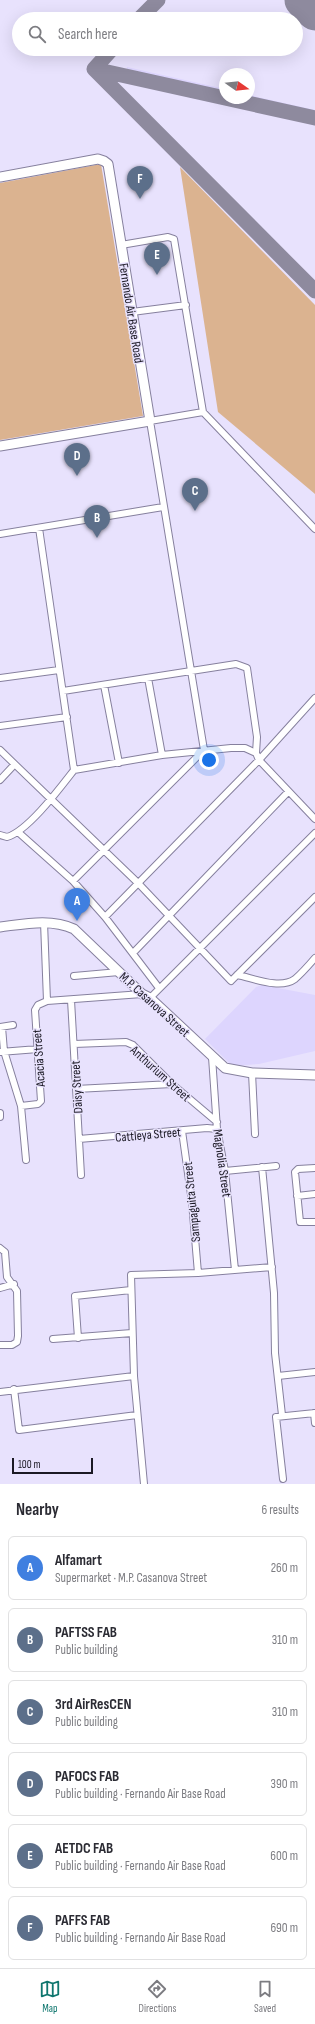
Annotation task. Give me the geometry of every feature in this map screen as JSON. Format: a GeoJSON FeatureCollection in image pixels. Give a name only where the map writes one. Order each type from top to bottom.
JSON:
{"type":"FeatureCollection","features":[{"type":"Feature","properties":{"kind":"street","name":"Fernando Air Base Road"},"geometry":{"type":"LineString","coordinates":[[0,177],[98,159],[108,164],[150,421]]}},
{"type":"Feature","properties":{"kind":"street"},"geometry":{"type":"LineString","coordinates":[[121,245],[168,237],[174,239],[203,412],[315,529]]}},
{"type":"Feature","properties":{"kind":"street"},"geometry":{"type":"LineString","coordinates":[[132,312],[186,305]]}},
{"type":"Feature","properties":{"kind":"street"},"geometry":{"type":"LineString","coordinates":[[0,446],[203,412]]}},
{"type":"Feature","properties":{"kind":"street"},"geometry":{"type":"LineString","coordinates":[[150,421],[204,750]]}},
{"type":"Feature","properties":{"kind":"street"},"geometry":{"type":"LineString","coordinates":[[0,534],[163,507]]}},
{"type":"Feature","properties":{"kind":"street"},"geometry":{"type":"LineString","coordinates":[[39,528],[74,770]]}},
{"type":"Feature","properties":{"kind":"street"},"geometry":{"type":"LineString","coordinates":[[63,691],[236,664],[247,668],[257,737],[256,753],[259,760],[315,819]]}},
{"type":"Feature","properties":{"kind":"street"},"geometry":{"type":"LineString","coordinates":[[0,678],[59,670]]}},
{"type":"Feature","properties":{"kind":"street"},"geometry":{"type":"LineString","coordinates":[[148,678],[162,755]]}},
{"type":"Feature","properties":{"kind":"street"},"geometry":{"type":"LineString","coordinates":[[104,685],[119,763]]}},
{"type":"Feature","properties":{"kind":"street"},"geometry":{"type":"LineString","coordinates":[[105,917],[259,760],[315,698]]}},
{"type":"Feature","properties":{"kind":"street"},"geometry":{"type":"LineString","coordinates":[[0,726],[67,717]]}},
{"type":"Feature","properties":{"kind":"street"},"geometry":{"type":"LineString","coordinates":[[0,835],[7,837],[18,832],[51,799],[74,770],[162,755],[204,750],[245,748],[256,753]]}},
{"type":"Feature","properties":{"kind":"street"},"geometry":{"type":"LineString","coordinates":[[0,750],[14,765],[105,850],[200,947],[231,981],[315,897]]}},
{"type":"Feature","properties":{"kind":"street"},"geometry":{"type":"LineString","coordinates":[[73,881],[204,750]]}},
{"type":"Feature","properties":{"kind":"street"},"geometry":{"type":"LineString","coordinates":[[0,780],[14,765]]}},
{"type":"Feature","properties":{"kind":"street"},"geometry":{"type":"LineString","coordinates":[[133,953],[288,792]]}},
{"type":"Feature","properties":{"kind":"street"},"geometry":{"type":"LineString","coordinates":[[18,832],[73,881],[105,917],[159,988]]}},
{"type":"Feature","properties":{"kind":"street"},"geometry":{"type":"LineString","coordinates":[[150,998],[315,833]]}},
{"type":"Feature","properties":{"kind":"street"},"geometry":{"type":"LineString","coordinates":[[44,922],[47,1001],[142,994]]}},
{"type":"Feature","properties":{"kind":"street","name":"M.P. Casanova Street"},"geometry":{"type":"LineString","coordinates":[[0,927],[44,922],[67,926],[74,929],[142,994],[150,998],[225,1068],[252,1073],[315,1075]]}},
{"type":"Feature","properties":{"kind":"street"},"geometry":{"type":"LineString","coordinates":[[237,975],[277,983],[286,983],[294,979],[315,958]]}},
{"type":"Feature","properties":{"kind":"street"},"geometry":{"type":"LineString","coordinates":[[74,976],[119,972]]}},
{"type":"Feature","properties":{"kind":"street","name":"Daisy Street"},"geometry":{"type":"LineString","coordinates":[[71,1000],[81,1174]]}},
{"type":"Feature","properties":{"kind":"street","name":"Acacia Street"},"geometry":{"type":"LineString","coordinates":[[22,1106],[38,1104],[41,1101],[35,1010],[38,1005],[47,1001]]}},
{"type":"Feature","properties":{"kind":"street"},"geometry":{"type":"LineString","coordinates":[[13,1024],[1,1027],[2,1052],[22,1106],[26,1160]]}},
{"type":"Feature","properties":{"kind":"street","name":"Anthurium Street"},"geometry":{"type":"LineString","coordinates":[[74,1044],[126,1042],[133,1045],[172,1084],[217,1122]]}},
{"type":"Feature","properties":{"kind":"street"},"geometry":{"type":"LineString","coordinates":[[2,1052],[38,1049]]}},
{"type":"Feature","properties":{"kind":"street","name":"Magnolia Street"},"geometry":{"type":"LineString","coordinates":[[212,1056],[217,1129],[225,1171],[235,1270]]}},
{"type":"Feature","properties":{"kind":"street"},"geometry":{"type":"LineString","coordinates":[[252,1073],[255,1134]]}},
{"type":"Feature","properties":{"kind":"street"},"geometry":{"type":"LineString","coordinates":[[76,1088],[172,1084]]}},
{"type":"Feature","properties":{"kind":"street","name":"Cattleya Street"},"geometry":{"type":"LineString","coordinates":[[79,1139],[207,1128],[217,1129]]}},
{"type":"Feature","properties":{"kind":"street","name":"Sampaguita Street"},"geometry":{"type":"LineString","coordinates":[[182,1131],[192,1202],[198,1273]]}},
{"type":"Feature","properties":{"kind":"street"},"geometry":{"type":"LineString","coordinates":[[225,1171],[276,1166]]}},
{"type":"Feature","properties":{"kind":"street"},"geometry":{"type":"LineString","coordinates":[[262,1167],[272,1267],[273,1325],[282,1415]]}},
{"type":"Feature","properties":{"kind":"street"},"geometry":{"type":"LineString","coordinates":[[315,1168],[296,1170],[296,1196],[300,1222],[315,1222]]}},
{"type":"Feature","properties":{"kind":"street"},"geometry":{"type":"LineString","coordinates":[[296,1196],[315,1194]]}},
{"type":"Feature","properties":{"kind":"street"},"geometry":{"type":"LineString","coordinates":[[0,1248],[5,1252],[7,1277],[14,1284],[17,1291],[18,1336],[17,1342],[12,1345],[0,1345]]}},
{"type":"Feature","properties":{"kind":"street"},"geometry":{"type":"LineString","coordinates":[[144,1484],[134,1376],[130,1278],[134,1274],[198,1273],[272,1267]]}},
{"type":"Feature","properties":{"kind":"street"},"geometry":{"type":"LineString","coordinates":[[0,1279],[7,1277]]}},
{"type":"Feature","properties":{"kind":"street"},"geometry":{"type":"LineString","coordinates":[[0,1288],[14,1284]]}},
{"type":"Feature","properties":{"kind":"street"},"geometry":{"type":"LineString","coordinates":[[78,1338],[75,1296],[131,1290]]}},
{"type":"Feature","properties":{"kind":"street"},"geometry":{"type":"LineString","coordinates":[[53,1339],[132,1333]]}},
{"type":"Feature","properties":{"kind":"street"},"geometry":{"type":"LineString","coordinates":[[278,1376],[315,1372]]}},
{"type":"Feature","properties":{"kind":"street"},"geometry":{"type":"LineString","coordinates":[[0,1392],[134,1376]]}},
{"type":"Feature","properties":{"kind":"street"},"geometry":{"type":"LineString","coordinates":[[14,1390],[19,1430],[137,1415]]}},
{"type":"Feature","properties":{"kind":"street"},"geometry":{"type":"LineString","coordinates":[[284,1479],[276,1417],[282,1415],[315,1413],[315,1423]]}},
{"type":"Feature","properties":{"kind":"shaded area"},"geometry":{"type":"Polygon","coordinates":[[[127,67],[219,88],[219,104],[125,83],[127,67]]]}},
{"type":"Feature","properties":{"kind":"shaded area"},"geometry":{"type":"Polygon","coordinates":[[[255,96],[315,110],[315,125],[220,104],[255,104],[255,96]]]}},
{"type":"Feature","properties":{"kind":"shaded area"},"geometry":{"type":"Polygon","coordinates":[[[101,164],[143,416],[0,440],[0,183],[101,164]]]}},
{"type":"Feature","properties":{"kind":"shaded area"},"geometry":{"type":"Polygon","coordinates":[[[180,167],[315,305],[315,494],[218,412],[180,167]]]}},
{"type":"Feature","properties":{"kind":"shaded area"},"geometry":{"type":"Polygon","coordinates":[[[262,985],[315,995],[315,1051],[259,1064],[232,1066],[205,1039],[256,987],[262,985]]]}},
{"type":"Feature","properties":{"kind":"taxiway"},"geometry":{"type":"LineString","coordinates":[[146,12],[158,0]]}},
{"type":"Feature","properties":{"kind":"taxiway"},"geometry":{"type":"LineString","coordinates":[[106,56],[94,69],[315,118]]}},
{"type":"Feature","properties":{"kind":"taxiway"},"geometry":{"type":"LineString","coordinates":[[94,69],[315,291]]}},
{"type":"Feature","properties":{"kind":"runway"},"geometry":{"type":"LineString","coordinates":[[303,0],[315,12]]}},
{"type":"Feature","properties":{"kind":"place","name":"PAFFS FAB"},"geometry":{"type":"Point","coordinates":[140,199]}},
{"type":"Feature","properties":{"kind":"place","name":"AETDC FAB"},"geometry":{"type":"Point","coordinates":[157,275]}},
{"type":"Feature","properties":{"kind":"place","name":"PAFOCS FAB"},"geometry":{"type":"Point","coordinates":[77,476]}},
{"type":"Feature","properties":{"kind":"place","name":"3rd AirResCEN"},"geometry":{"type":"Point","coordinates":[195,511]}},
{"type":"Feature","properties":{"kind":"place","name":"PAFTSS FAB"},"geometry":{"type":"Point","coordinates":[97,538]}},
{"type":"Feature","properties":{"kind":"place","name":"Alfamart"},"geometry":{"type":"Point","coordinates":[77,921]}}]}
